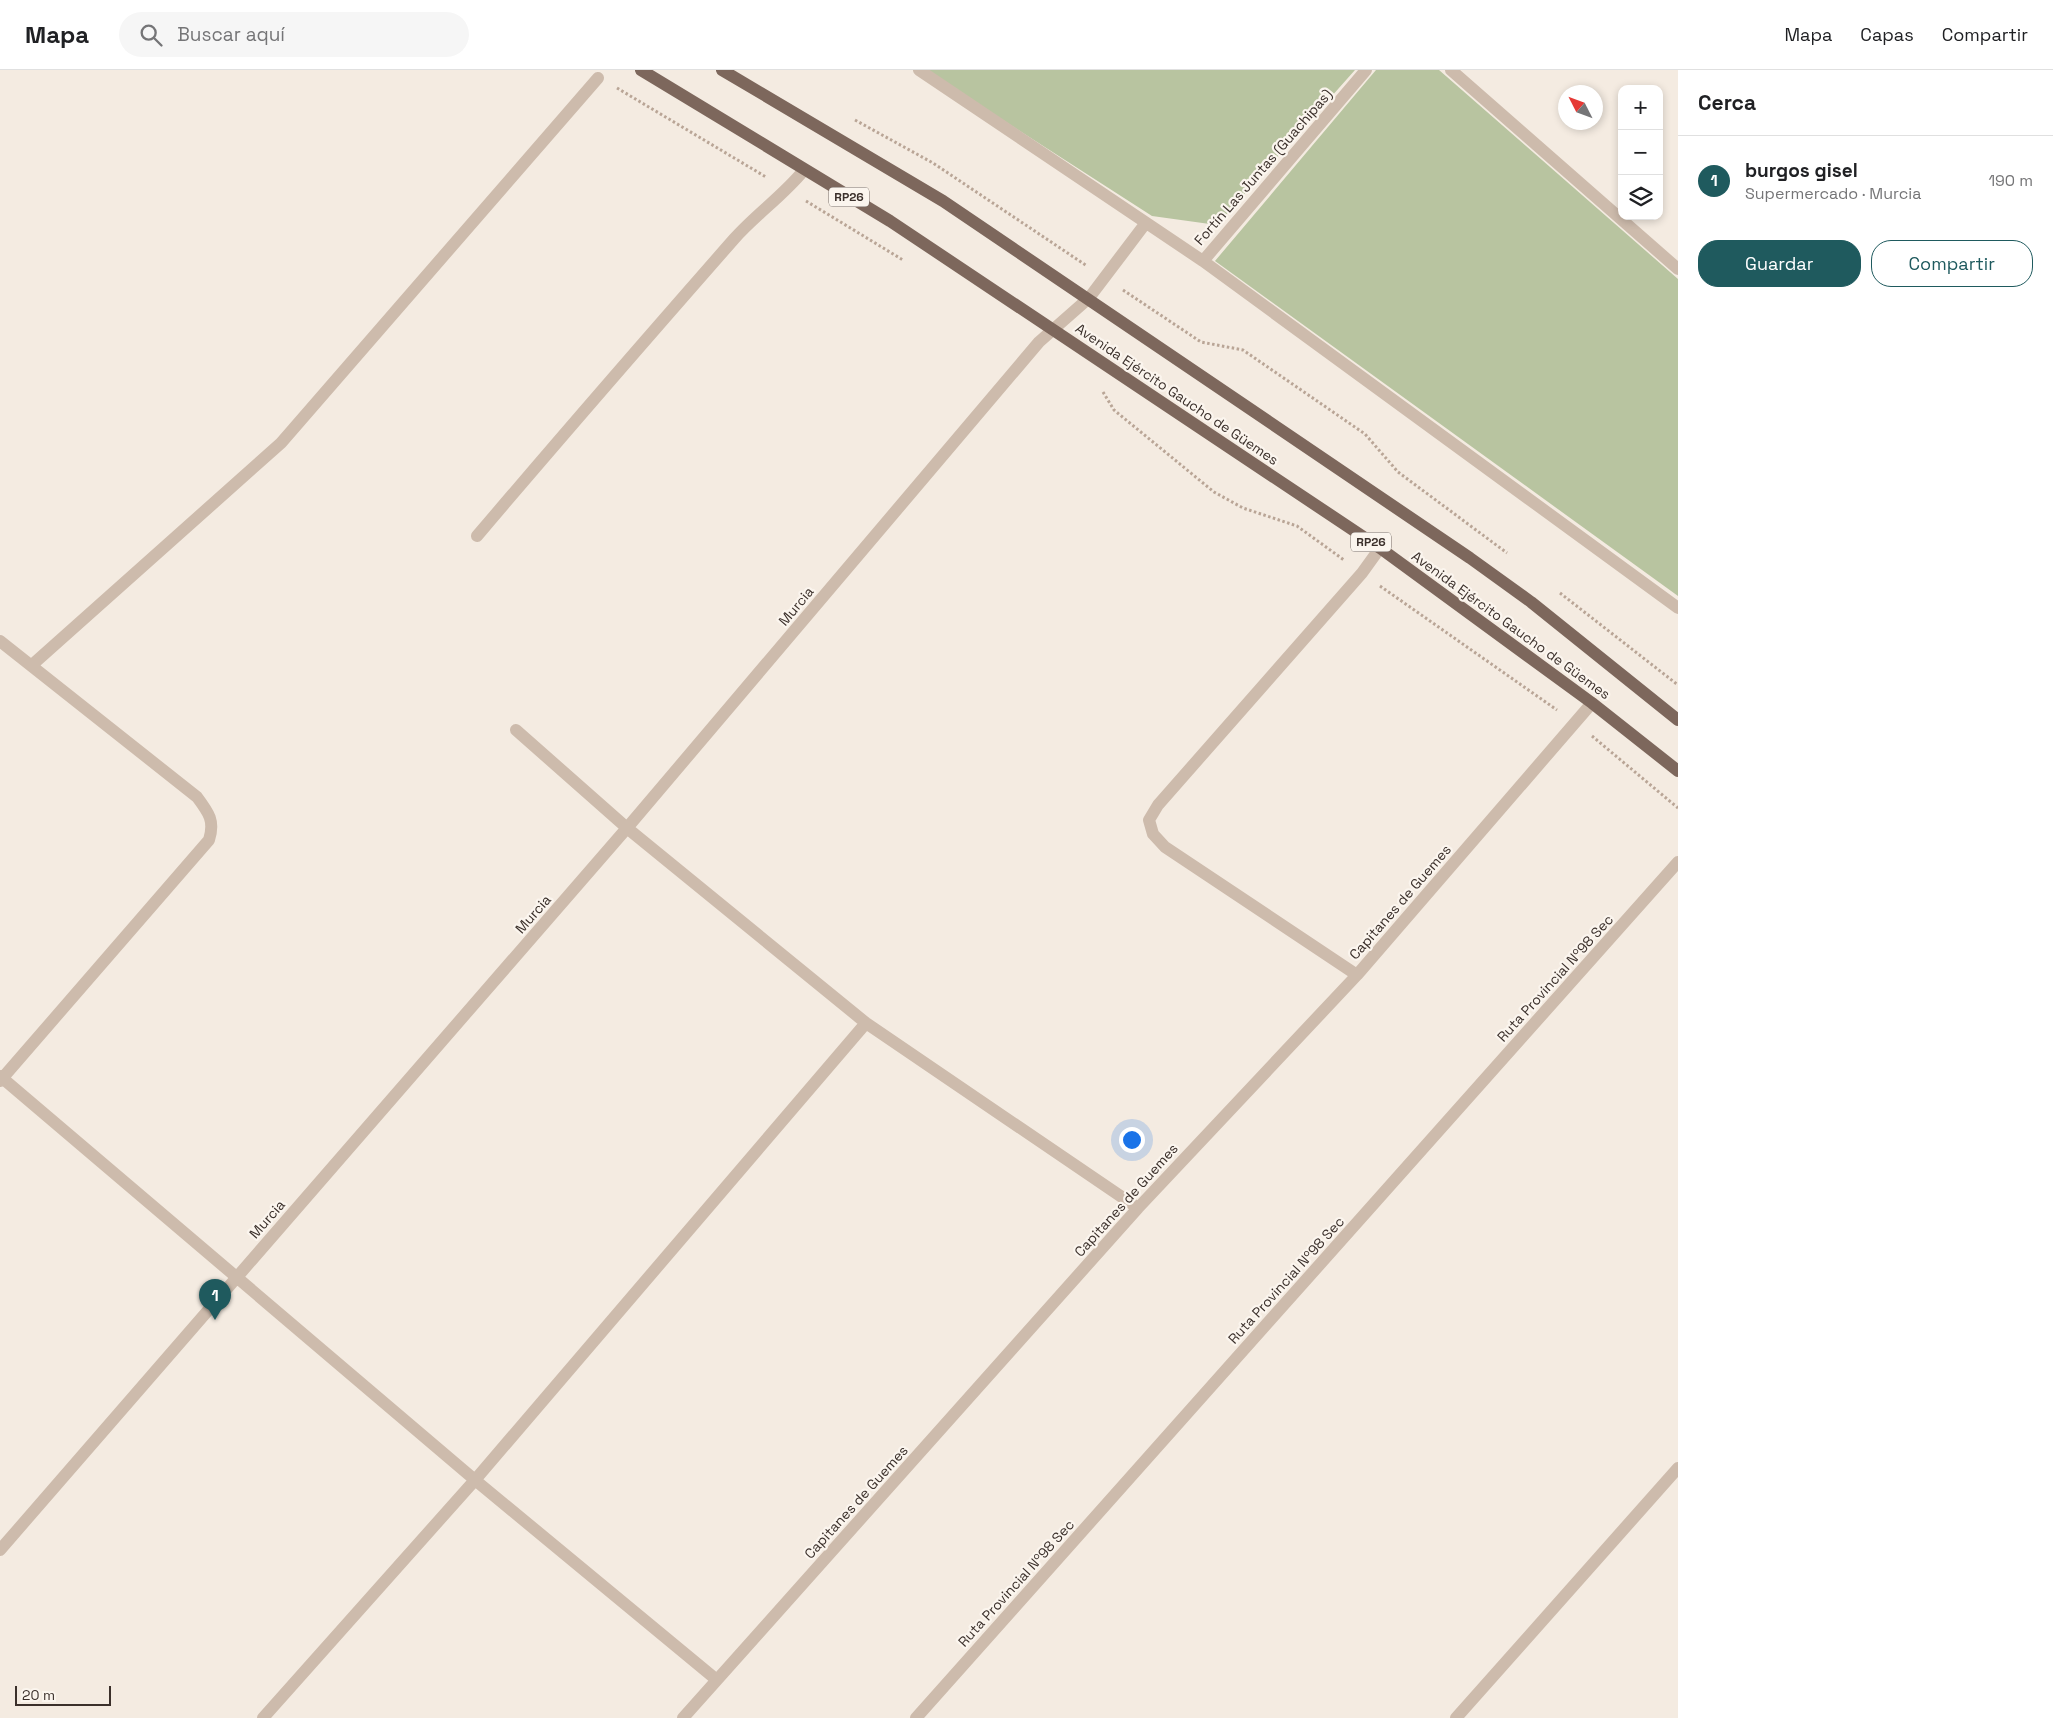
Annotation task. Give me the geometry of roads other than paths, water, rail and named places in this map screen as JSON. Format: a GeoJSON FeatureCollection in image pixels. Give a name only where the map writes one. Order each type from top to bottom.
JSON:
{"type":"FeatureCollection","features":[{"type":"Feature","properties":{"kind":"main road","name":"Avenida Ejército Gaucho de Güemes"},"geometry":{"type":"LineString","coordinates":[[641,70],[890,221],[1380,548],[1592,703],[1678,771]]}},
{"type":"Feature","properties":{"kind":"main road","name":"Avenida Ejército Gaucho de Güemes"},"geometry":{"type":"LineString","coordinates":[[722,70],[901,174],[1089,298],[1470,558],[1531,602],[1678,720]]}},
{"type":"Feature","properties":{"kind":"street"},"geometry":{"type":"LineString","coordinates":[[919,70],[1145,224],[1203,261],[1678,608]]}},
{"type":"Feature","properties":{"kind":"street","name":"Fortín Las Juntas (Guachipas)"},"geometry":{"type":"LineString","coordinates":[[1203,261],[1366,70]]}},
{"type":"Feature","properties":{"kind":"street"},"geometry":{"type":"LineString","coordinates":[[1451,70],[1678,269]]}},
{"type":"Feature","properties":{"kind":"street"},"geometry":{"type":"LineString","coordinates":[[32,666],[282,443],[598,78]]}},
{"type":"Feature","properties":{"kind":"street"},"geometry":{"type":"LineString","coordinates":[[477,536],[745,226],[787,190],[804,170]]}},
{"type":"Feature","properties":{"kind":"street"},"geometry":{"type":"LineString","coordinates":[[1089,298],[1145,224]]}},
{"type":"Feature","properties":{"kind":"street","name":"Murcia"},"geometry":{"type":"LineString","coordinates":[[0,1550],[627,828],[1039,342],[1089,298]]}},
{"type":"Feature","properties":{"kind":"street"},"geometry":{"type":"LineString","coordinates":[[1357,975],[1165,847],[1153,834],[1149,820],[1158,805],[1362,573],[1380,548]]}},
{"type":"Feature","properties":{"kind":"street"},"geometry":{"type":"LineString","coordinates":[[0,642],[197,797],[207,810],[213,827],[209,840],[1,1078],[475,1480],[717,1680]]}},
{"type":"Feature","properties":{"kind":"street","name":"Capitanes de Guemes"},"geometry":{"type":"LineString","coordinates":[[683,1718],[1138,1208],[1357,975],[1592,703]]}},
{"type":"Feature","properties":{"kind":"street"},"geometry":{"type":"LineString","coordinates":[[516,730],[627,828],[866,1023],[1138,1208]]}},
{"type":"Feature","properties":{"kind":"street","name":"Ruta Provincial Nº98 Sec"},"geometry":{"type":"LineString","coordinates":[[916,1718],[1678,862]]}},
{"type":"Feature","properties":{"kind":"street"},"geometry":{"type":"LineString","coordinates":[[263,1718],[475,1480],[866,1023]]}},
{"type":"Feature","properties":{"kind":"street"},"geometry":{"type":"LineString","coordinates":[[1456,1718],[1678,1468]]}},
{"type":"Feature","properties":{"kind":"place","name":"burgos gisel"},"geometry":{"type":"Point","coordinates":[215,1320]}}]}
